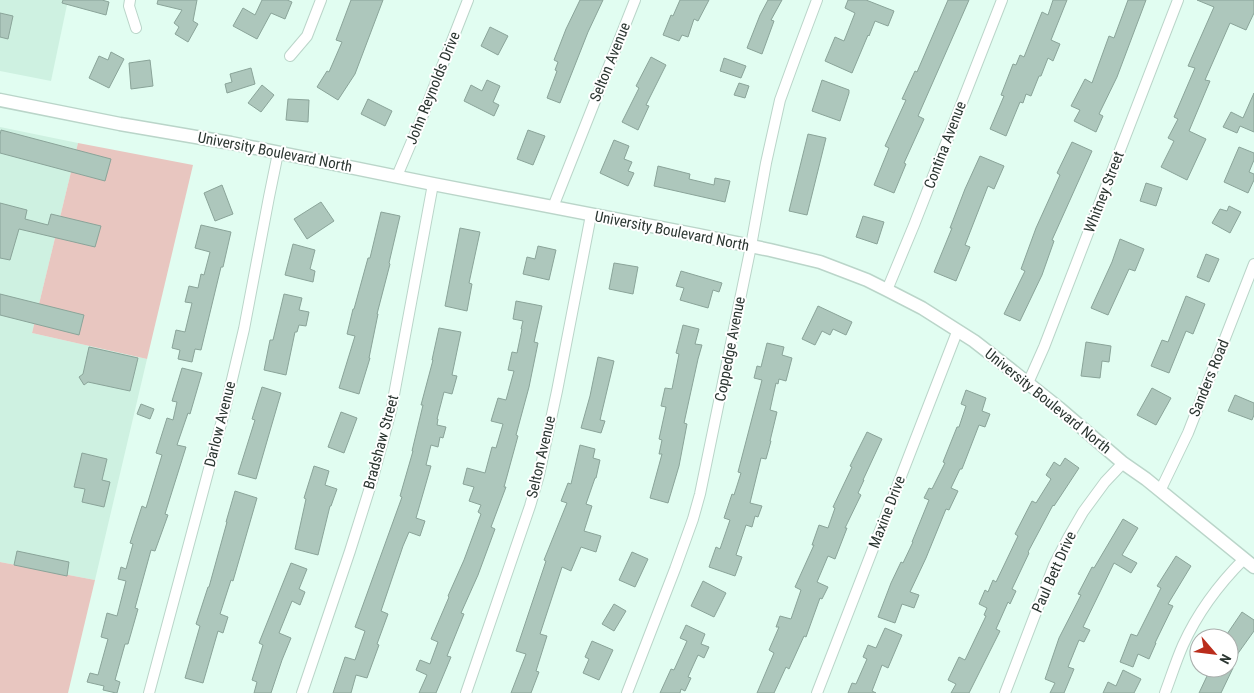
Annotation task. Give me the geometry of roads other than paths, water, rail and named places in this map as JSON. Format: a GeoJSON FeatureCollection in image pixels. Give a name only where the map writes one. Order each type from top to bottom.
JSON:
{"type":"FeatureCollection","features":[{"type":"Feature","properties":{"kind":"street"},"geometry":{"type":"LineString","coordinates":[[130,0],[129,6],[136,28]]}},
{"type":"Feature","properties":{"kind":"street"},"geometry":{"type":"LineString","coordinates":[[290,56],[307,36],[321,0]]}},
{"type":"Feature","properties":{"kind":"street","name":"John Reynolds Drive"},"geometry":{"type":"LineString","coordinates":[[397,176],[468,0]]}},
{"type":"Feature","properties":{"kind":"street","name":"Selton Avenue"},"geometry":{"type":"LineString","coordinates":[[553,207],[634,0]]}},
{"type":"Feature","properties":{"kind":"street","name":"Coppedge Avenue"},"geometry":{"type":"LineString","coordinates":[[627,693],[675,569],[695,511],[780,100],[817,0]]}},
{"type":"Feature","properties":{"kind":"street","name":"Contina Avenue"},"geometry":{"type":"LineString","coordinates":[[887,290],[1002,0]]}},
{"type":"Feature","properties":{"kind":"street","name":"Whitney Street"},"geometry":{"type":"LineString","coordinates":[[1028,383],[1044,347],[1178,0]]}},
{"type":"Feature","properties":{"kind":"street","name":"University Boulevard North"},"geometry":{"type":"LineString","coordinates":[[0,100],[120,124],[230,143],[751,246],[820,262],[867,280],[887,290],[922,308],[957,332],[974,341],[1254,567]]}},
{"type":"Feature","properties":{"kind":"street","name":"Darlow Avenue"},"geometry":{"type":"LineString","coordinates":[[149,693],[211,462],[244,329],[278,153]]}},
{"type":"Feature","properties":{"kind":"street","name":"Bradshaw Street"},"geometry":{"type":"LineString","coordinates":[[302,693],[350,551],[391,411],[433,184]]}},
{"type":"Feature","properties":{"kind":"street","name":"Selton Avenue"},"geometry":{"type":"LineString","coordinates":[[466,693],[539,475],[592,215]]}},
{"type":"Feature","properties":{"kind":"street","name":"Sanders Road"},"geometry":{"type":"LineString","coordinates":[[1160,491],[1188,433],[1254,264]]}},
{"type":"Feature","properties":{"kind":"street","name":"Maxine Drive"},"geometry":{"type":"LineString","coordinates":[[817,693],[957,332]]}},
{"type":"Feature","properties":{"kind":"street","name":"Paul Bett Drive"},"geometry":{"type":"LineString","coordinates":[[1005,693],[1054,566],[1068,538],[1105,482],[1123,463]]}},
{"type":"Feature","properties":{"kind":"street"},"geometry":{"type":"LineString","coordinates":[[1165,693],[1190,631],[1225,579],[1244,559]]}}]}
